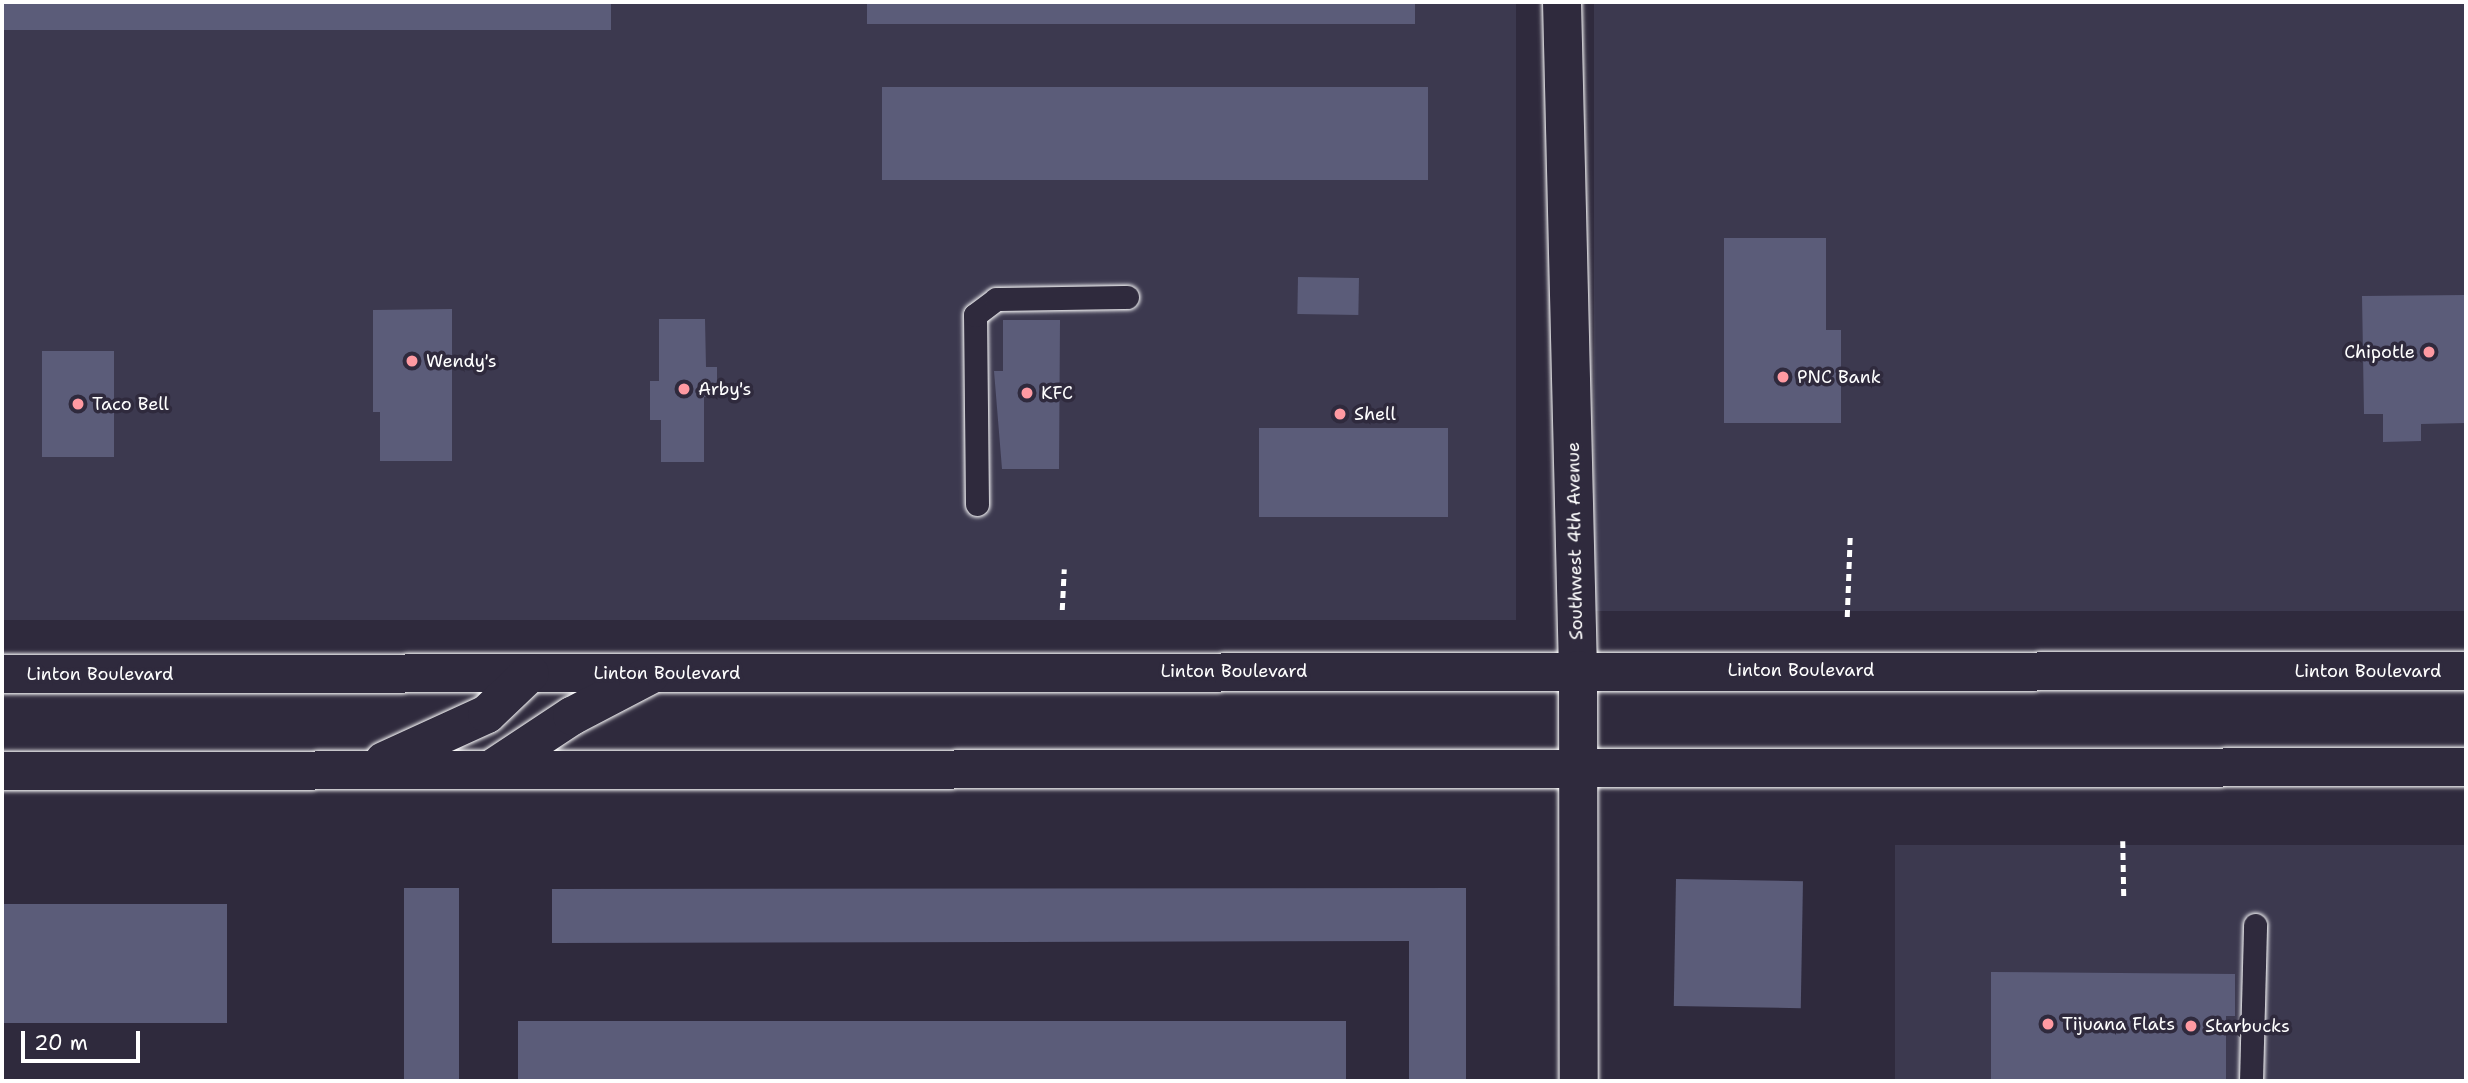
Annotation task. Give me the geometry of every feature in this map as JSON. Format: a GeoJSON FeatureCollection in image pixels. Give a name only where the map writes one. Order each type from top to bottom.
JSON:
{"type":"FeatureCollection","features":[{"type":"Feature","properties":{"kind":"main road","name":"Southwest 4th Avenue"},"geometry":{"type":"LineString","coordinates":[[1562,2],[1577,670],[1579,1081]]}},
{"type":"Feature","properties":{"kind":"main road","name":"Linton Boulevard"},"geometry":{"type":"LineString","coordinates":[[2,674],[2466,671]]}},
{"type":"Feature","properties":{"kind":"main road"},"geometry":{"type":"LineString","coordinates":[[366,768],[487,714],[530,673]]}},
{"type":"Feature","properties":{"kind":"main road"},"geometry":{"type":"LineString","coordinates":[[493,768],[572,716],[655,673]]}},
{"type":"Feature","properties":{"kind":"main road"},"geometry":{"type":"LineString","coordinates":[[2,771],[366,768],[2466,768]]}},
{"type":"Feature","properties":{"kind":"lane"},"geometry":{"type":"LineString","coordinates":[[977,504],[975,315],[996,299],[1126,297]]}},
{"type":"Feature","properties":{"kind":"lane"},"geometry":{"type":"LineString","coordinates":[[2251,1081],[2255,925]]}},
{"type":"Feature","properties":{"kind":"path"},"geometry":{"type":"LineString","coordinates":[[1847,617],[1850,537]]}},
{"type":"Feature","properties":{"kind":"path"},"geometry":{"type":"LineString","coordinates":[[1062,610],[1064,569]]}},
{"type":"Feature","properties":{"kind":"path"},"geometry":{"type":"LineString","coordinates":[[2123,841],[2124,897]]}},
{"type":"Feature","properties":{"kind":"shaded area"},"geometry":{"type":"Polygon","coordinates":[[[2,2],[1516,2],[1516,620],[2,620],[2,2]]]}},
{"type":"Feature","properties":{"kind":"shaded area"},"geometry":{"type":"Polygon","coordinates":[[[1594,2],[2466,2],[2466,611],[1594,611],[1594,2]]]}},
{"type":"Feature","properties":{"kind":"shaded area"},"geometry":{"type":"Polygon","coordinates":[[[1895,845],[2466,845],[2466,1081],[1895,1081],[1895,845]]]}},
{"type":"Feature","properties":{"kind":"building"},"geometry":{"type":"Polygon","coordinates":[[[2,2],[611,2],[611,30],[2,30],[2,2]]]}},
{"type":"Feature","properties":{"kind":"building"},"geometry":{"type":"Polygon","coordinates":[[[867,2],[1415,2],[1415,24],[867,24],[867,2]]]}},
{"type":"Feature","properties":{"kind":"building"},"geometry":{"type":"Polygon","coordinates":[[[882,87],[1428,87],[1428,180],[882,180],[882,87]]]}},
{"type":"Feature","properties":{"kind":"building","name":"PNC Bank"},"geometry":{"type":"Polygon","coordinates":[[[1724,238],[1826,238],[1826,330],[1841,330],[1841,423],[1724,423],[1724,238]]]}},
{"type":"Feature","properties":{"kind":"building"},"geometry":{"type":"Polygon","coordinates":[[[1298,277],[1359,278],[1358,315],[1297,314],[1298,277]]]}},
{"type":"Feature","properties":{"kind":"building"},"geometry":{"type":"Polygon","coordinates":[[[2466,295],[2466,423],[2421,424],[2421,441],[2383,442],[2383,414],[2364,414],[2362,296],[2466,295]]]}},
{"type":"Feature","properties":{"kind":"building","name":"Wendy's"},"geometry":{"type":"Polygon","coordinates":[[[452,309],[452,461],[380,461],[380,412],[373,412],[373,310],[452,309]]]}},
{"type":"Feature","properties":{"kind":"building","name":"Arby's"},"geometry":{"type":"Polygon","coordinates":[[[659,319],[705,319],[706,367],[717,367],[717,397],[704,397],[704,462],[661,462],[661,420],[650,420],[650,381],[659,381],[659,319]]]}},
{"type":"Feature","properties":{"kind":"building","name":"KFC"},"geometry":{"type":"Polygon","coordinates":[[[1003,320],[1060,320],[1059,469],[1002,469],[994,371],[1003,371],[1003,320]]]}},
{"type":"Feature","properties":{"kind":"building","name":"Taco Bell"},"geometry":{"type":"Polygon","coordinates":[[[42,351],[114,351],[114,457],[42,457],[42,351]]]}},
{"type":"Feature","properties":{"kind":"building"},"geometry":{"type":"Polygon","coordinates":[[[1259,428],[1448,428],[1448,517],[1259,517],[1259,428]]]}},
{"type":"Feature","properties":{"kind":"building"},"geometry":{"type":"Polygon","coordinates":[[[1676,879],[1803,881],[1801,1008],[1674,1006],[1676,879]]]}},
{"type":"Feature","properties":{"kind":"building"},"geometry":{"type":"Polygon","coordinates":[[[404,888],[459,888],[459,1081],[404,1081],[404,888]]]}},
{"type":"Feature","properties":{"kind":"building"},"geometry":{"type":"Polygon","coordinates":[[[1466,888],[1466,1081],[1409,1081],[1409,941],[552,943],[552,889],[1466,888]]]}},
{"type":"Feature","properties":{"kind":"building"},"geometry":{"type":"Polygon","coordinates":[[[2,904],[227,904],[227,1023],[2,1023],[2,904]]]}},
{"type":"Feature","properties":{"kind":"building"},"geometry":{"type":"Polygon","coordinates":[[[1991,972],[2235,974],[2235,1016],[2226,1016],[2226,1081],[1991,1081],[1991,972]]]}},
{"type":"Feature","properties":{"kind":"building"},"geometry":{"type":"Polygon","coordinates":[[[518,1021],[1346,1021],[1346,1081],[518,1081],[518,1021]]]}},
{"type":"Feature","properties":{"kind":"place","name":"Chipotle"},"geometry":{"type":"Point","coordinates":[2429,352]}},
{"type":"Feature","properties":{"kind":"place","name":"Wendy's"},"geometry":{"type":"Point","coordinates":[412,361]}},
{"type":"Feature","properties":{"kind":"place","name":"PNC Bank"},"geometry":{"type":"Point","coordinates":[1783,377]}},
{"type":"Feature","properties":{"kind":"place","name":"Arby's"},"geometry":{"type":"Point","coordinates":[684,389]}},
{"type":"Feature","properties":{"kind":"place","name":"KFC"},"geometry":{"type":"Point","coordinates":[1027,393]}},
{"type":"Feature","properties":{"kind":"place","name":"Taco Bell"},"geometry":{"type":"Point","coordinates":[78,404]}},
{"type":"Feature","properties":{"kind":"place","name":"Shell"},"geometry":{"type":"Point","coordinates":[1340,414]}},
{"type":"Feature","properties":{"kind":"place","name":"Tijuana Flats"},"geometry":{"type":"Point","coordinates":[2048,1024]}},
{"type":"Feature","properties":{"kind":"place","name":"Starbucks"},"geometry":{"type":"Point","coordinates":[2191,1026]}}]}
